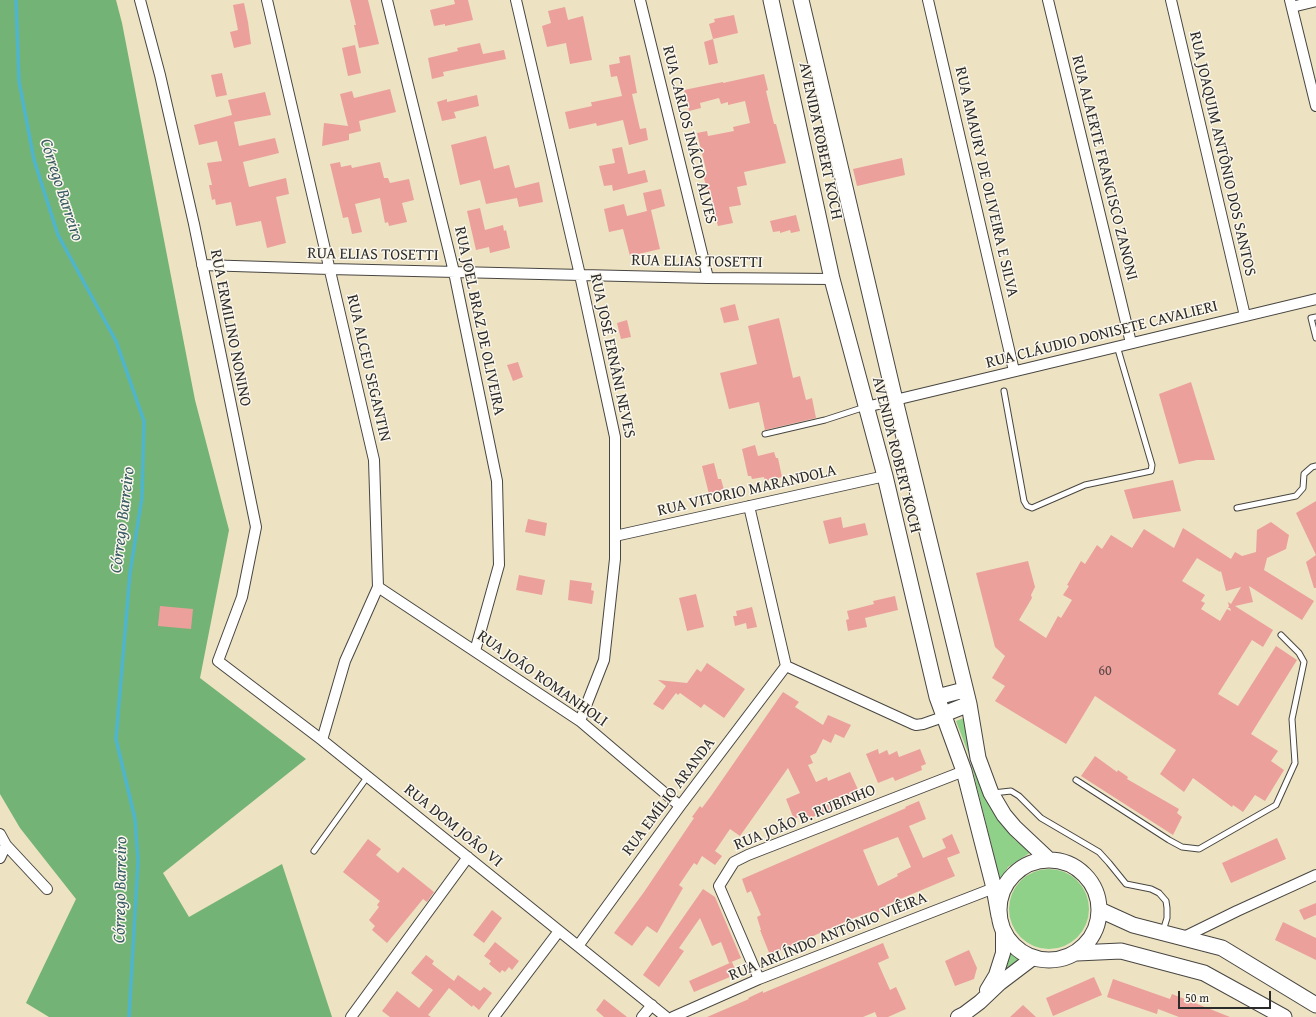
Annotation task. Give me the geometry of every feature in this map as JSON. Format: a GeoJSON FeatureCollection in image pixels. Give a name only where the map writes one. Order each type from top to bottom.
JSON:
{"type":"FeatureCollection","features":[{"type":"Feature","properties":{"kind":"main road","name":"AVENIDA ROBERT KOCH"},"geometry":{"type":"LineString","coordinates":[[772,0],[832,278],[885,476],[937,697],[943,717],[964,770],[994,888],[1001,923]]}},
{"type":"Feature","properties":{"kind":"main road","name":"AVENIDA ROBERT KOCH"},"geometry":{"type":"LineString","coordinates":[[801,0],[966,697],[978,758],[991,793],[1004,815],[1014,828],[1048,859]]}},
{"type":"Feature","properties":{"kind":"main road"},"geometry":{"type":"LineString","coordinates":[[937,697],[966,697]]}},
{"type":"Feature","properties":{"kind":"main road"},"geometry":{"type":"LineString","coordinates":[[943,717],[966,697]]}},
{"type":"Feature","properties":{"kind":"main road"},"geometry":{"type":"LineString","coordinates":[[1048,859],[1064,861],[1078,868],[1090,880],[1097,894],[1100,910],[1097,927],[1089,942],[1077,953],[1063,959],[1048,961],[1033,958],[1020,952],[1010,942],[1001,923],[1000,899],[1006,883],[1017,870],[1032,862],[1048,859]]}},
{"type":"Feature","properties":{"kind":"main road"},"geometry":{"type":"LineString","coordinates":[[1100,910],[1133,925],[1222,948],[1316,1005]]}},
{"type":"Feature","properties":{"kind":"main road"},"geometry":{"type":"LineString","coordinates":[[1077,953],[1121,951],[1204,973],[1284,1017]]}},
{"type":"Feature","properties":{"kind":"street","name":"RUA ERMILINO NONINO"},"geometry":{"type":"LineString","coordinates":[[140,0],[160,74],[194,224],[256,527],[242,597],[218,661]]}},
{"type":"Feature","properties":{"kind":"street","name":"RUA ALCEU SEGANTIN"},"geometry":{"type":"LineString","coordinates":[[267,0],[374,460],[378,587],[345,661],[322,740]]}},
{"type":"Feature","properties":{"kind":"street","name":"RUA JOEL BRAZ DE OLIVEIRA"},"geometry":{"type":"LineString","coordinates":[[387,0],[454,272],[497,481],[499,565],[475,651]]}},
{"type":"Feature","properties":{"kind":"street","name":"RUA JOSÉ ERNÂNI NEVES"},"geometry":{"type":"LineString","coordinates":[[516,0],[580,275],[615,437],[615,559],[604,660],[580,721]]}},
{"type":"Feature","properties":{"kind":"street","name":"RUA CARLOS INÁCIO ALVES"},"geometry":{"type":"LineString","coordinates":[[640,0],[708,278]]}},
{"type":"Feature","properties":{"kind":"street","name":"RUA AMAURY DE OLIVEIRA E SILVA"},"geometry":{"type":"LineString","coordinates":[[928,0],[1014,371]]}},
{"type":"Feature","properties":{"kind":"street","name":"RUA ALAERTE FRANCISCO ZANONI"},"geometry":{"type":"LineString","coordinates":[[1048,0],[1131,343]]}},
{"type":"Feature","properties":{"kind":"street","name":"RUA JOAQUIM ANTÔNIO DOS SANTOS"},"geometry":{"type":"LineString","coordinates":[[1171,0],[1245,316]]}},
{"type":"Feature","properties":{"kind":"street"},"geometry":{"type":"LineString","coordinates":[[1316,1],[1291,4],[1316,106]]}},
{"type":"Feature","properties":{"kind":"street","name":"RUA ELIAS TOSETTI"},"geometry":{"type":"LineString","coordinates":[[202,265],[708,278],[832,278]]}},
{"type":"Feature","properties":{"kind":"street","name":"RUA CLÁUDIO DONISETE CAVALIERI"},"geometry":{"type":"LineString","coordinates":[[866,407],[1316,299]]}},
{"type":"Feature","properties":{"kind":"street","name":"RUA VITORIO MARANDOLA"},"geometry":{"type":"LineString","coordinates":[[615,536],[885,476]]}},
{"type":"Feature","properties":{"kind":"street"},"geometry":{"type":"LineString","coordinates":[[749,506],[786,666],[916,725],[943,717]]}},
{"type":"Feature","properties":{"kind":"street","name":"RUA JOÃO ROMANHOLI"},"geometry":{"type":"LineString","coordinates":[[378,587],[580,721],[680,806]]}},
{"type":"Feature","properties":{"kind":"street","name":"RUA DOM JOÃO VI"},"geometry":{"type":"LineString","coordinates":[[218,661],[368,776],[666,1017]]}},
{"type":"Feature","properties":{"kind":"street","name":"RUA EMÍLIO ARANDA"},"geometry":{"type":"LineString","coordinates":[[578,946],[680,806],[786,666]]}},
{"type":"Feature","properties":{"kind":"street","name":"RUA JOÃO B. RUBINHO"},"geometry":{"type":"LineString","coordinates":[[759,979],[718,886],[734,862],[964,770]]}},
{"type":"Feature","properties":{"kind":"street"},"geometry":{"type":"LineString","coordinates":[[0,834],[6,845],[47,889]]}},
{"type":"Feature","properties":{"kind":"street"},"geometry":{"type":"LineString","coordinates":[[0,858],[6,845]]}},
{"type":"Feature","properties":{"kind":"street"},"geometry":{"type":"LineString","coordinates":[[351,1017],[468,857]]}},
{"type":"Feature","properties":{"kind":"street"},"geometry":{"type":"LineString","coordinates":[[1184,937],[1316,875]]}},
{"type":"Feature","properties":{"kind":"street","name":"RUA ARLÍNDO ANTÔNIO VIÊIRA"},"geometry":{"type":"LineString","coordinates":[[673,1017],[759,979],[994,888]]}},
{"type":"Feature","properties":{"kind":"street","name":"AVENIDA ROBERT KOCH"},"geometry":{"type":"LineString","coordinates":[[980,1002],[996,975],[1003,952],[1001,923]]}},
{"type":"Feature","properties":{"kind":"street"},"geometry":{"type":"LineString","coordinates":[[494,1017],[560,931]]}},
{"type":"Feature","properties":{"kind":"street","name":"AVENIDA ROBERT KOCH"},"geometry":{"type":"LineString","coordinates":[[958,1017],[980,1002],[1000,983],[1033,958]]}},
{"type":"Feature","properties":{"kind":"street"},"geometry":{"type":"LineString","coordinates":[[642,1017],[652,1005]]}},
{"type":"Feature","properties":{"kind":"lane"},"geometry":{"type":"LineString","coordinates":[[1316,317],[1311,318],[1316,338]]}},
{"type":"Feature","properties":{"kind":"lane"},"geometry":{"type":"LineString","coordinates":[[1004,391],[1024,501],[1027,506],[1032,508],[1085,485],[1151,471],[1152,465],[1117,346]]}},
{"type":"Feature","properties":{"kind":"lane"},"geometry":{"type":"LineString","coordinates":[[765,434],[825,420],[866,407]]}},
{"type":"Feature","properties":{"kind":"lane"},"geometry":{"type":"LineString","coordinates":[[1237,508],[1296,496],[1303,488],[1304,474],[1312,467],[1316,466]]}},
{"type":"Feature","properties":{"kind":"lane"},"geometry":{"type":"LineString","coordinates":[[1076,780],[1182,847],[1199,849],[1276,805],[1295,763],[1292,719],[1304,662],[1299,653],[1281,635]]}},
{"type":"Feature","properties":{"kind":"lane"},"geometry":{"type":"LineString","coordinates":[[314,851],[368,776]]}},
{"type":"Feature","properties":{"kind":"lane"},"geometry":{"type":"LineString","coordinates":[[991,793],[1011,791],[1019,796],[1041,818],[1099,852],[1126,884],[1151,889],[1159,893],[1166,901],[1167,908],[1167,918],[1162,932]]}},
{"type":"Feature","properties":{"kind":"green space"},"geometry":{"type":"Polygon","coordinates":[[[0,0],[116,0],[122,23],[195,400],[229,530],[200,678],[306,759],[163,873],[189,917],[282,864],[332,1017],[49,1017],[26,1003],[76,899],[20,828],[0,794],[0,0]]]}},
{"type":"Feature","properties":{"kind":"green space"},"geometry":{"type":"Polygon","coordinates":[[[964,718],[996,816],[1015,840],[1031,852],[1008,867],[1000,880],[969,755],[956,721],[964,718]]]}},
{"type":"Feature","properties":{"kind":"green space"},"geometry":{"type":"Polygon","coordinates":[[[1049,869],[1064,872],[1077,881],[1086,894],[1089,909],[1086,924],[1077,937],[1064,946],[1049,949],[1034,946],[1021,937],[1012,924],[1009,909],[1012,894],[1021,881],[1034,872],[1049,869]]]}},
{"type":"Feature","properties":{"kind":"green space"},"geometry":{"type":"Polygon","coordinates":[[[1008,949],[1020,960],[1003,972],[1008,949]]]}},
{"type":"Feature","properties":{"kind":"building"},"geometry":{"type":"Polygon","coordinates":[[[350,0],[368,0],[379,44],[359,48],[354,25],[356,25],[350,0]]]}},
{"type":"Feature","properties":{"kind":"building"},"geometry":{"type":"Polygon","coordinates":[[[454,0],[468,0],[473,20],[445,26],[445,24],[434,26],[430,10],[455,4],[454,0]]]}},
{"type":"Feature","properties":{"kind":"building"},"geometry":{"type":"Polygon","coordinates":[[[244,3],[251,44],[234,48],[230,32],[238,30],[233,5],[244,3]]]}},
{"type":"Feature","properties":{"kind":"building"},"geometry":{"type":"Polygon","coordinates":[[[565,7],[568,20],[583,16],[592,60],[570,64],[566,43],[547,47],[542,26],[551,23],[548,11],[565,7]]]}},
{"type":"Feature","properties":{"kind":"building"},"geometry":{"type":"Polygon","coordinates":[[[734,15],[738,33],[713,39],[709,24],[715,22],[714,19],[734,15]]]}},
{"type":"Feature","properties":{"kind":"building"},"geometry":{"type":"Polygon","coordinates":[[[713,39],[718,63],[709,65],[704,42],[713,39]]]}},
{"type":"Feature","properties":{"kind":"building"},"geometry":{"type":"Polygon","coordinates":[[[480,43],[483,54],[504,50],[506,59],[443,72],[444,76],[432,79],[428,58],[458,51],[457,48],[480,43]]]}},
{"type":"Feature","properties":{"kind":"building"},"geometry":{"type":"Polygon","coordinates":[[[355,45],[361,73],[348,76],[342,48],[355,45]]]}},
{"type":"Feature","properties":{"kind":"building"},"geometry":{"type":"Polygon","coordinates":[[[630,55],[637,93],[632,94],[640,129],[646,128],[648,140],[629,145],[623,120],[597,126],[596,123],[569,129],[565,112],[592,106],[591,102],[622,96],[617,76],[611,77],[609,65],[620,63],[619,57],[630,55]]]}},
{"type":"Feature","properties":{"kind":"building"},"geometry":{"type":"Polygon","coordinates":[[[222,73],[227,95],[216,97],[211,75],[222,73]]]}},
{"type":"Feature","properties":{"kind":"building"},"geometry":{"type":"Polygon","coordinates":[[[764,74],[768,90],[766,91],[774,124],[776,124],[786,163],[744,172],[747,185],[737,187],[741,205],[729,207],[733,223],[718,226],[703,175],[707,174],[697,133],[707,131],[708,136],[734,131],[733,127],[750,123],[745,101],[728,105],[728,102],[721,104],[719,98],[700,103],[701,108],[689,111],[684,90],[764,74]]]}},
{"type":"Feature","properties":{"kind":"building"},"geometry":{"type":"Polygon","coordinates":[[[390,89],[396,112],[359,121],[361,131],[349,134],[349,140],[322,146],[324,123],[348,126],[340,94],[352,91],[354,98],[390,89]]]}},
{"type":"Feature","properties":{"kind":"building"},"geometry":{"type":"Polygon","coordinates":[[[265,92],[271,115],[234,122],[239,146],[275,138],[279,153],[243,162],[249,187],[286,178],[289,194],[276,197],[286,243],[267,248],[261,221],[236,226],[231,202],[216,205],[215,199],[212,200],[209,185],[212,185],[207,163],[222,161],[217,141],[199,145],[194,125],[232,115],[228,100],[265,92]]]}},
{"type":"Feature","properties":{"kind":"building"},"geometry":{"type":"Polygon","coordinates":[[[477,95],[479,106],[454,112],[456,118],[442,121],[437,102],[447,99],[447,102],[477,95]]]}},
{"type":"Feature","properties":{"kind":"building"},"geometry":{"type":"Polygon","coordinates":[[[486,136],[494,169],[509,165],[515,188],[539,182],[543,202],[519,207],[517,198],[486,204],[480,180],[460,185],[451,145],[486,136]]]}},
{"type":"Feature","properties":{"kind":"building"},"geometry":{"type":"Polygon","coordinates":[[[622,147],[628,174],[645,170],[648,182],[613,191],[612,185],[604,186],[599,166],[615,163],[612,149],[622,147]]]}},
{"type":"Feature","properties":{"kind":"building"},"geometry":{"type":"Polygon","coordinates":[[[902,158],[905,175],[857,186],[853,169],[902,158]]]}},
{"type":"Feature","properties":{"kind":"building"},"geometry":{"type":"Polygon","coordinates":[[[340,162],[341,167],[351,165],[352,168],[380,162],[384,178],[388,178],[390,183],[409,179],[414,200],[402,203],[407,222],[389,226],[388,222],[385,223],[380,198],[355,204],[362,232],[352,234],[348,217],[343,218],[330,164],[340,162]]]}},
{"type":"Feature","properties":{"kind":"building"},"geometry":{"type":"Polygon","coordinates":[[[661,189],[665,206],[651,210],[660,249],[630,256],[623,229],[609,232],[604,209],[624,204],[627,216],[647,211],[643,193],[661,189]]]}},
{"type":"Feature","properties":{"kind":"building"},"geometry":{"type":"Polygon","coordinates":[[[480,208],[485,230],[503,225],[504,231],[506,230],[510,248],[490,253],[489,247],[476,250],[467,211],[480,208]]]}},
{"type":"Feature","properties":{"kind":"building"},"geometry":{"type":"Polygon","coordinates":[[[796,215],[800,231],[791,233],[790,230],[780,233],[780,231],[773,232],[770,221],[796,215]]]}},
{"type":"Feature","properties":{"kind":"building"},"geometry":{"type":"Polygon","coordinates":[[[735,304],[739,320],[724,323],[720,308],[735,304]]]}},
{"type":"Feature","properties":{"kind":"building"},"geometry":{"type":"Polygon","coordinates":[[[779,318],[793,378],[800,376],[806,400],[812,398],[816,418],[765,430],[759,402],[729,409],[720,373],[757,364],[748,326],[779,318]]]}},
{"type":"Feature","properties":{"kind":"building"},"geometry":{"type":"Polygon","coordinates":[[[627,320],[631,337],[621,339],[617,323],[627,320]]]}},
{"type":"Feature","properties":{"kind":"building"},"geometry":{"type":"Polygon","coordinates":[[[518,362],[523,377],[513,381],[507,365],[518,362]]]}},
{"type":"Feature","properties":{"kind":"building"},"geometry":{"type":"Polygon","coordinates":[[[1191,382],[1215,460],[1197,460],[1179,464],[1159,394],[1191,382]]]}},
{"type":"Feature","properties":{"kind":"building"},"geometry":{"type":"Polygon","coordinates":[[[755,445],[758,456],[774,452],[776,458],[778,458],[782,477],[765,481],[764,477],[752,479],[751,476],[748,476],[742,449],[755,445]]]}},
{"type":"Feature","properties":{"kind":"building"},"geometry":{"type":"Polygon","coordinates":[[[714,463],[718,479],[721,479],[724,490],[709,494],[702,466],[714,463]]]}},
{"type":"Feature","properties":{"kind":"building"},"geometry":{"type":"Polygon","coordinates":[[[1173,480],[1181,511],[1133,519],[1124,490],[1173,480]]]}},
{"type":"Feature","properties":{"kind":"building"},"geometry":{"type":"Polygon","coordinates":[[[1316,501],[1316,555],[1296,513],[1316,501]]]}},
{"type":"Feature","properties":{"kind":"building"},"geometry":{"type":"Polygon","coordinates":[[[841,517],[843,528],[865,523],[868,535],[829,544],[823,521],[841,517]]]}},
{"type":"Feature","properties":{"kind":"building"},"geometry":{"type":"Polygon","coordinates":[[[528,519],[547,523],[545,536],[525,532],[528,519]]]}},
{"type":"Feature","properties":{"kind":"building"},"geometry":{"type":"Polygon","coordinates":[[[1271,522],[1289,535],[1286,549],[1267,558],[1264,570],[1314,601],[1302,620],[1249,586],[1253,602],[1235,606],[1273,630],[1263,647],[1252,640],[1218,694],[1238,706],[1276,646],[1297,660],[1251,734],[1278,751],[1271,761],[1284,770],[1265,801],[1255,795],[1243,812],[1233,805],[1232,807],[1193,778],[1184,792],[1160,774],[1176,750],[1095,696],[1066,744],[995,701],[1005,686],[992,678],[1005,656],[995,647],[976,573],[1028,561],[1035,587],[1031,595],[1032,598],[1019,620],[1046,638],[1058,616],[1061,618],[1072,600],[1063,595],[1081,561],[1085,564],[1097,545],[1102,549],[1111,535],[1132,548],[1144,529],[1174,548],[1183,528],[1231,559],[1235,552],[1242,556],[1256,552],[1257,530],[1271,522]],[[1197,558],[1182,581],[1205,595],[1201,601],[1205,603],[1201,609],[1220,621],[1227,609],[1231,611],[1230,608],[1228,608],[1228,602],[1231,604],[1241,587],[1226,591],[1221,571],[1220,572],[1197,558]]]}},
{"type":"Feature","properties":{"kind":"building"},"geometry":{"type":"Polygon","coordinates":[[[1316,555],[1316,588],[1314,588],[1306,562],[1316,555]]]}},
{"type":"Feature","properties":{"kind":"building"},"geometry":{"type":"Polygon","coordinates":[[[519,575],[545,580],[542,595],[516,590],[519,575]]]}},
{"type":"Feature","properties":{"kind":"building"},"geometry":{"type":"Polygon","coordinates":[[[570,580],[592,583],[591,590],[594,591],[592,604],[568,600],[570,580]]]}},
{"type":"Feature","properties":{"kind":"building"},"geometry":{"type":"Polygon","coordinates":[[[696,594],[704,627],[687,631],[679,598],[696,594]]]}},
{"type":"Feature","properties":{"kind":"building"},"geometry":{"type":"Polygon","coordinates":[[[895,596],[898,610],[865,618],[867,627],[848,631],[846,620],[849,619],[847,611],[874,604],[873,601],[895,596]]]}},
{"type":"Feature","properties":{"kind":"building"},"geometry":{"type":"Polygon","coordinates":[[[160,606],[193,609],[191,629],[158,626],[160,606]]]}},
{"type":"Feature","properties":{"kind":"building"},"geometry":{"type":"Polygon","coordinates":[[[752,607],[757,627],[747,629],[746,623],[735,626],[733,616],[737,616],[736,611],[752,607]]]}},
{"type":"Feature","properties":{"kind":"building"},"geometry":{"type":"Polygon","coordinates":[[[707,663],[745,689],[724,718],[704,704],[701,708],[680,693],[678,695],[676,693],[663,710],[653,704],[666,686],[658,680],[687,683],[697,669],[701,672],[707,663]]]}},
{"type":"Feature","properties":{"kind":"building"},"geometry":{"type":"Polygon","coordinates":[[[783,692],[799,702],[795,707],[823,725],[828,715],[851,725],[844,738],[835,734],[831,743],[823,739],[816,753],[810,756],[813,763],[808,765],[816,782],[827,777],[828,781],[850,772],[861,796],[803,821],[800,816],[794,819],[786,799],[800,793],[788,768],[740,836],[730,829],[715,851],[722,856],[715,865],[702,856],[697,865],[694,863],[679,885],[683,888],[657,933],[647,926],[632,946],[614,933],[644,892],[694,818],[692,817],[700,806],[702,808],[711,796],[783,692]]]}},
{"type":"Feature","properties":{"kind":"building"},"geometry":{"type":"Polygon","coordinates":[[[878,749],[879,754],[887,750],[889,755],[897,751],[899,757],[920,749],[926,764],[921,766],[922,770],[895,781],[893,777],[878,783],[866,754],[878,749]]]}},
{"type":"Feature","properties":{"kind":"building"},"geometry":{"type":"Polygon","coordinates":[[[1095,756],[1117,772],[1118,770],[1128,777],[1127,779],[1179,809],[1177,813],[1182,817],[1173,835],[1081,776],[1095,756]]]}},
{"type":"Feature","properties":{"kind":"building"},"geometry":{"type":"Polygon","coordinates":[[[919,801],[926,819],[909,826],[923,858],[946,848],[942,839],[952,834],[960,853],[947,858],[955,876],[886,905],[888,908],[872,915],[870,912],[854,918],[770,955],[760,930],[757,917],[761,915],[751,891],[747,893],[742,879],[906,808],[905,807],[919,801]],[[898,837],[863,850],[878,886],[898,876],[897,874],[911,867],[898,837]]]}},
{"type":"Feature","properties":{"kind":"building"},"geometry":{"type":"Polygon","coordinates":[[[1277,838],[1286,859],[1231,883],[1222,863],[1277,838]]]}},
{"type":"Feature","properties":{"kind":"building"},"geometry":{"type":"Polygon","coordinates":[[[368,839],[381,849],[376,855],[398,873],[403,867],[434,892],[427,902],[423,899],[387,943],[372,930],[375,926],[369,920],[379,907],[377,905],[380,901],[343,872],[368,839]]]}},
{"type":"Feature","properties":{"kind":"building"},"geometry":{"type":"Polygon","coordinates":[[[703,889],[715,897],[741,958],[729,963],[721,942],[712,946],[700,918],[679,948],[684,951],[659,987],[643,975],[703,889]]]}},
{"type":"Feature","properties":{"kind":"building"},"geometry":{"type":"Polygon","coordinates":[[[1316,903],[1316,915],[1304,920],[1299,910],[1316,903]]]}},
{"type":"Feature","properties":{"kind":"building"},"geometry":{"type":"Polygon","coordinates":[[[492,910],[502,918],[484,943],[473,935],[492,910]]]}},
{"type":"Feature","properties":{"kind":"building"},"geometry":{"type":"Polygon","coordinates":[[[1283,922],[1316,938],[1316,960],[1275,940],[1283,922]]]}},
{"type":"Feature","properties":{"kind":"building"},"geometry":{"type":"Polygon","coordinates":[[[495,942],[519,961],[512,970],[509,967],[505,972],[502,970],[500,973],[489,964],[491,961],[484,956],[495,942]]]}},
{"type":"Feature","properties":{"kind":"building"},"geometry":{"type":"Polygon","coordinates":[[[883,943],[889,958],[878,963],[890,990],[896,987],[906,1009],[888,1017],[877,1017],[875,1012],[863,1017],[707,1017],[749,999],[748,998],[763,991],[763,993],[883,943]]]}},
{"type":"Feature","properties":{"kind":"building"},"geometry":{"type":"Polygon","coordinates":[[[969,950],[977,968],[974,979],[955,986],[945,961],[969,950]]]}},
{"type":"Feature","properties":{"kind":"building"},"geometry":{"type":"Polygon","coordinates":[[[426,955],[434,961],[432,964],[454,981],[458,975],[480,991],[484,987],[492,993],[479,1010],[473,1005],[472,1007],[449,988],[428,1015],[431,1017],[390,1017],[382,1011],[397,991],[419,1008],[433,990],[411,973],[426,955]]]}},
{"type":"Feature","properties":{"kind":"building"},"geometry":{"type":"Polygon","coordinates":[[[732,962],[737,974],[694,992],[689,981],[732,962]]]}},
{"type":"Feature","properties":{"kind":"building"},"geometry":{"type":"Polygon","coordinates":[[[1094,977],[1102,995],[1053,1016],[1046,998],[1094,977]]]}},
{"type":"Feature","properties":{"kind":"building"},"geometry":{"type":"Polygon","coordinates":[[[1113,979],[1170,999],[1172,994],[1230,1017],[1179,1017],[1158,1009],[1157,1014],[1107,997],[1113,979]]]}},
{"type":"Feature","properties":{"kind":"building"},"geometry":{"type":"Polygon","coordinates":[[[604,999],[627,1017],[604,1017],[596,1010],[604,999]]]}},
{"type":"Feature","properties":{"kind":"building"},"geometry":{"type":"Polygon","coordinates":[[[1023,1005],[1036,1017],[1010,1017],[1023,1005]]]}},
{"type":"Feature","properties":{"kind":"waterway","name":"Córrego Barreiro"},"geometry":{"type":"LineString","coordinates":[[16,0],[19,81],[34,160],[58,235],[116,341],[144,421],[142,497],[130,573],[116,739],[135,819],[138,861],[129,1017]]}}]}
